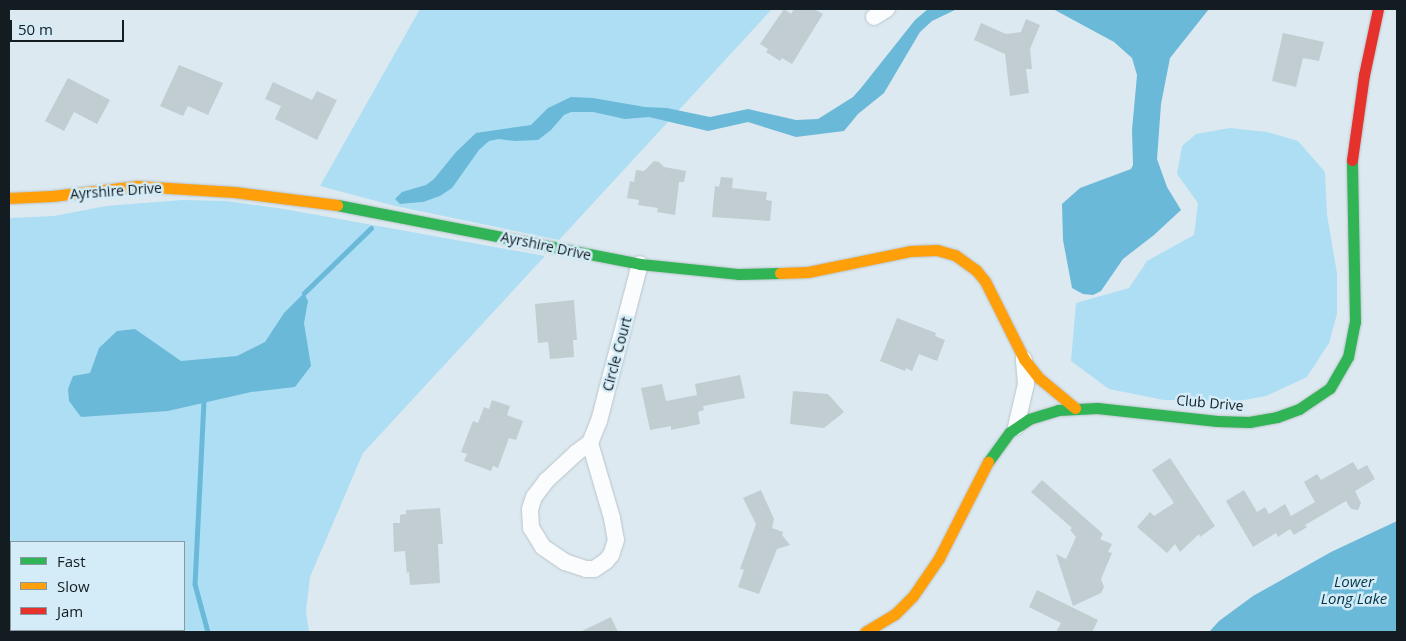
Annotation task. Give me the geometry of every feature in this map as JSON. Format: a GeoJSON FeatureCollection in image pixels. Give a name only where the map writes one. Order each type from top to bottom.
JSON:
{"type":"FeatureCollection","features":[{"type":"Feature","properties":{"kind":"street","name":"Club Drive"},"geometry":{"type":"LineString","coordinates":[[869,631],[895,614],[923,583],[942,552],[983,468],[1000,443],[1016,427],[1043,414],[1075,408],[1118,409],[1217,421],[1249,422],[1277,417],[1299,409],[1323,394],[1336,380],[1348,357],[1355,322],[1351,165],[1364,75],[1378,9]]}},
{"type":"Feature","properties":{"kind":"street","name":"Ayrshire Drive"},"geometry":{"type":"LineString","coordinates":[[9,198],[52,196],[138,186],[175,186],[234,192],[357,208],[640,264],[715,273],[786,274],[830,269],[910,251],[937,250],[964,261],[985,281],[1024,360],[1039,378],[1075,408]]}},
{"type":"Feature","properties":{"kind":"street","name":"Circle Court"},"geometry":{"type":"LineString","coordinates":[[590,443],[612,518],[616,540],[611,555],[606,561],[594,569],[586,569],[565,562],[543,547],[536,538],[529,519],[531,503],[540,489],[564,464],[590,443],[599,420],[640,264]]}},
{"type":"Feature","properties":{"kind":"street","name":"Ayrshire Drive"},"geometry":{"type":"LineString","coordinates":[[1016,427],[1026,384],[1024,360]]}},
{"type":"Feature","properties":{"kind":"shaded area"},"geometry":{"type":"Polygon","coordinates":[[[420,9],[772,9],[559,240],[395,206],[320,186],[420,9]]]}},
{"type":"Feature","properties":{"kind":"shaded area"},"geometry":{"type":"Polygon","coordinates":[[[1230,128],[1267,132],[1298,141],[1325,172],[1327,215],[1337,273],[1337,314],[1329,343],[1307,377],[1266,396],[1239,401],[1164,400],[1109,389],[1071,361],[1076,303],[1129,288],[1147,261],[1194,235],[1198,203],[1177,174],[1182,146],[1196,134],[1230,128]]]}},
{"type":"Feature","properties":{"kind":"shaded area"},"geometry":{"type":"Polygon","coordinates":[[[182,200],[226,201],[284,209],[545,256],[363,453],[310,577],[306,611],[309,632],[9,632],[9,218],[54,216],[106,206],[182,200]]]}},
{"type":"Feature","properties":{"kind":"water"},"geometry":{"type":"Polygon","coordinates":[[[928,9],[957,9],[932,21],[920,32],[884,93],[858,114],[844,131],[796,137],[748,122],[708,131],[649,117],[625,119],[593,112],[571,112],[564,115],[551,130],[538,140],[515,141],[499,139],[489,141],[479,150],[452,188],[440,196],[423,202],[400,204],[395,199],[402,192],[426,185],[434,179],[456,152],[476,133],[531,125],[548,108],[571,97],[593,98],[645,107],[667,108],[710,117],[748,109],[796,120],[818,119],[853,97],[915,20],[928,9]]]}},
{"type":"Feature","properties":{"kind":"water"},"geometry":{"type":"Polygon","coordinates":[[[1053,9],[1209,9],[1170,58],[1161,104],[1157,159],[1167,187],[1181,210],[1154,235],[1123,259],[1101,291],[1093,295],[1083,294],[1072,288],[1063,240],[1062,204],[1080,188],[1131,169],[1133,165],[1132,130],[1137,75],[1132,58],[1114,42],[1053,9]]]}},
{"type":"Feature","properties":{"kind":"water"},"geometry":{"type":"Polygon","coordinates":[[[304,293],[308,301],[304,323],[311,366],[295,387],[251,392],[168,411],[81,417],[69,401],[68,389],[73,376],[90,373],[99,348],[117,331],[135,329],[181,361],[237,356],[265,342],[284,313],[304,293]]]}},
{"type":"Feature","properties":{"kind":"water","name":"Lower Long Lake"},"geometry":{"type":"Polygon","coordinates":[[[1397,521],[1397,632],[1209,632],[1219,621],[1253,596],[1331,552],[1397,521]]]}},
{"type":"Feature","properties":{"kind":"building"},"geometry":{"type":"Polygon","coordinates":[[[784,9],[791,14],[794,9],[814,9],[823,14],[792,64],[782,58],[780,61],[766,52],[768,49],[760,44],[784,9]]]}},
{"type":"Feature","properties":{"kind":"building"},"geometry":{"type":"Polygon","coordinates":[[[1026,19],[1040,25],[1030,49],[1032,69],[1026,69],[1029,93],[1010,96],[1005,54],[974,40],[981,23],[1006,34],[1021,32],[1026,19]]]}},
{"type":"Feature","properties":{"kind":"building"},"geometry":{"type":"Polygon","coordinates":[[[1283,33],[1324,42],[1319,61],[1303,58],[1296,87],[1272,81],[1283,33]]]}},
{"type":"Feature","properties":{"kind":"building"},"geometry":{"type":"Polygon","coordinates":[[[179,65],[223,83],[208,115],[188,106],[183,116],[160,106],[179,65]]]}},
{"type":"Feature","properties":{"kind":"building"},"geometry":{"type":"Polygon","coordinates":[[[68,78],[110,100],[97,124],[74,112],[64,131],[45,121],[68,78]]]}},
{"type":"Feature","properties":{"kind":"building"},"geometry":{"type":"Polygon","coordinates":[[[273,82],[312,100],[317,91],[337,100],[317,140],[275,119],[281,106],[265,99],[273,82]]]}},
{"type":"Feature","properties":{"kind":"building"},"geometry":{"type":"Polygon","coordinates":[[[654,161],[659,162],[664,167],[686,171],[684,182],[679,182],[675,215],[657,212],[658,208],[638,205],[639,200],[627,198],[630,181],[634,182],[636,170],[644,171],[654,161]]]}},
{"type":"Feature","properties":{"kind":"building"},"geometry":{"type":"Polygon","coordinates":[[[721,177],[733,178],[732,188],[767,192],[766,200],[772,201],[770,221],[712,217],[715,186],[719,187],[721,177]]]}},
{"type":"Feature","properties":{"kind":"building"},"geometry":{"type":"Polygon","coordinates":[[[574,300],[577,340],[573,340],[574,357],[550,359],[548,342],[538,343],[535,304],[574,300]]]}},
{"type":"Feature","properties":{"kind":"building"},"geometry":{"type":"Polygon","coordinates":[[[897,318],[936,333],[935,336],[945,340],[937,361],[919,354],[912,371],[906,368],[905,371],[880,361],[897,318]]]}},
{"type":"Feature","properties":{"kind":"building"},"geometry":{"type":"Polygon","coordinates":[[[740,375],[745,398],[703,406],[704,410],[698,412],[700,424],[671,430],[671,426],[650,430],[641,388],[662,384],[666,401],[697,395],[695,384],[740,375]]]}},
{"type":"Feature","properties":{"kind":"building"},"geometry":{"type":"Polygon","coordinates":[[[793,391],[828,394],[844,412],[824,428],[790,424],[793,391]]]}},
{"type":"Feature","properties":{"kind":"building"},"geometry":{"type":"Polygon","coordinates":[[[492,400],[510,406],[507,415],[523,421],[516,440],[509,438],[498,468],[493,466],[491,471],[464,461],[467,454],[461,452],[473,421],[478,423],[484,407],[489,409],[492,400]]]}},
{"type":"Feature","properties":{"kind":"building"},"geometry":{"type":"Polygon","coordinates":[[[1170,458],[1215,526],[1200,537],[1199,534],[1180,552],[1175,544],[1167,553],[1137,527],[1150,512],[1154,516],[1174,503],[1152,470],[1170,458]]]}},
{"type":"Feature","properties":{"kind":"building"},"geometry":{"type":"Polygon","coordinates":[[[1353,462],[1358,470],[1367,465],[1375,479],[1355,491],[1361,503],[1358,510],[1351,509],[1346,501],[1305,525],[1307,527],[1294,535],[1290,529],[1278,537],[1276,533],[1253,547],[1226,501],[1244,490],[1257,512],[1265,507],[1269,514],[1285,504],[1291,516],[1315,502],[1304,482],[1317,474],[1321,480],[1353,462]]]}},
{"type":"Feature","properties":{"kind":"building"},"geometry":{"type":"Polygon","coordinates":[[[1042,480],[1103,534],[1100,539],[1112,544],[1108,552],[1112,553],[1101,579],[1104,587],[1101,593],[1073,606],[1056,554],[1066,559],[1076,537],[1070,530],[1072,528],[1031,492],[1042,480]]]}},
{"type":"Feature","properties":{"kind":"building"},"geometry":{"type":"Polygon","coordinates":[[[761,490],[774,519],[772,528],[783,532],[782,535],[790,545],[777,549],[759,594],[738,587],[744,570],[740,569],[756,524],[743,498],[761,490]]]}},
{"type":"Feature","properties":{"kind":"building"},"geometry":{"type":"Polygon","coordinates":[[[440,508],[443,544],[438,544],[440,583],[410,585],[405,551],[394,552],[393,523],[400,523],[400,515],[406,514],[406,510],[440,508]]]}},
{"type":"Feature","properties":{"kind":"building"},"geometry":{"type":"Polygon","coordinates":[[[1037,590],[1098,620],[1092,632],[1056,632],[1061,623],[1029,607],[1037,590]]]}},
{"type":"Feature","properties":{"kind":"building"},"geometry":{"type":"Polygon","coordinates":[[[611,617],[618,632],[580,632],[611,617]]]}},
{"type":"Feature","properties":{"kind":"waterway"},"geometry":{"type":"LineString","coordinates":[[304,293],[371,228]]}},
{"type":"Feature","properties":{"kind":"waterway"},"geometry":{"type":"LineString","coordinates":[[204,401],[195,584],[208,632]]}},
{"type":"Feature","properties":{"kind":"traffic: fast"},"geometry":{"type":"LineString","coordinates":[[988,462],[1010,432],[1029,419],[1058,410],[1097,408],[1217,421],[1249,422],[1277,417],[1299,409],[1330,388],[1348,357],[1355,322],[1352,160]]}},
{"type":"Feature","properties":{"kind":"traffic: fast"},"geometry":{"type":"LineString","coordinates":[[337,205],[640,264],[739,274],[780,273]]}},
{"type":"Feature","properties":{"kind":"traffic: slow"},"geometry":{"type":"LineString","coordinates":[[9,198],[52,196],[137,186],[234,192],[337,205]]}},
{"type":"Feature","properties":{"kind":"traffic: slow"},"geometry":{"type":"LineString","coordinates":[[780,273],[808,272],[910,251],[937,250],[955,255],[976,270],[985,281],[1024,359],[1039,378],[1075,408]]}},
{"type":"Feature","properties":{"kind":"traffic: slow"},"geometry":{"type":"LineString","coordinates":[[865,632],[895,614],[913,596],[939,558],[988,462]]}},
{"type":"Feature","properties":{"kind":"traffic: jam"},"geometry":{"type":"LineString","coordinates":[[1352,160],[1364,75],[1378,9]]}}]}
